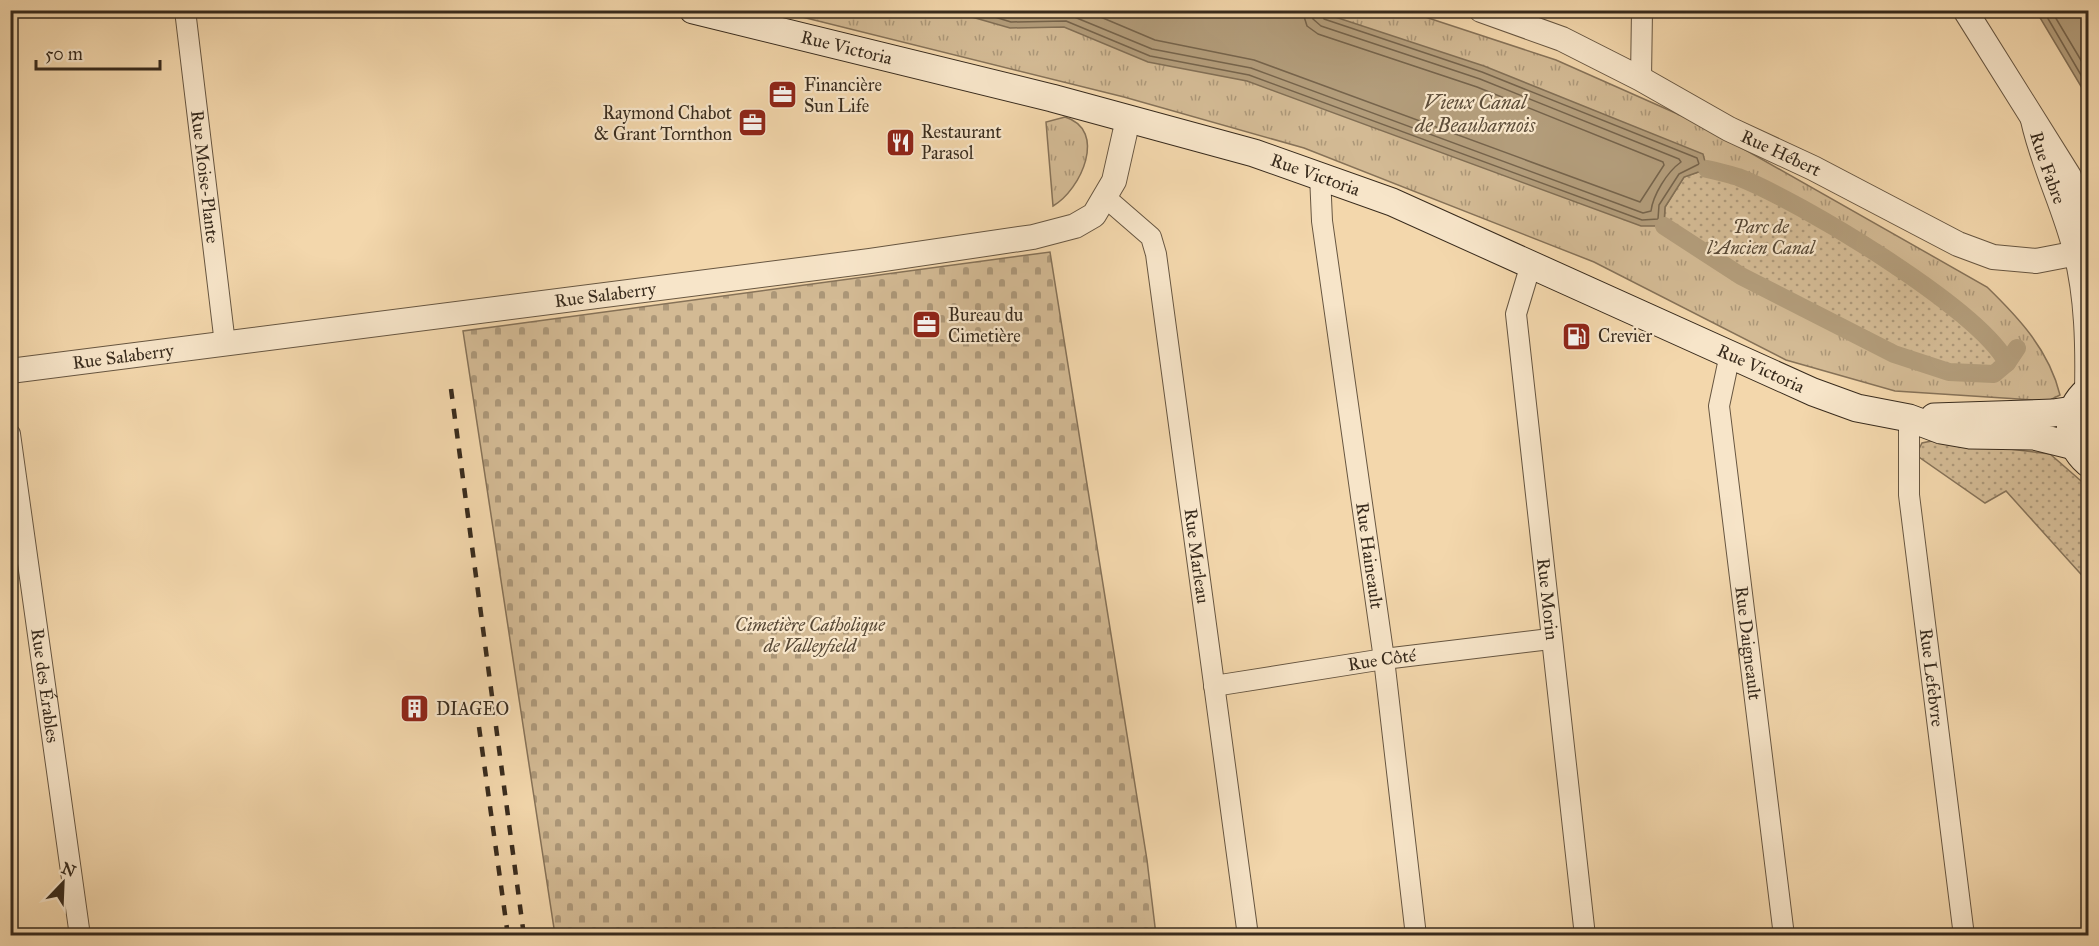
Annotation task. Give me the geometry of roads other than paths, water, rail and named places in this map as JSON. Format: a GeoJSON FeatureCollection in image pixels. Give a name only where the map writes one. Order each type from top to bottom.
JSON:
{"type":"FeatureCollection","features":[{"type":"Feature","properties":{"kind":"main road","name":"Rue Victoria"},"geometry":{"type":"LineString","coordinates":[[693,10],[1128,118],[1254,153],[1392,202],[1730,354],[1857,408],[1909,418],[1941,430],[2034,436],[2081,455]]}},
{"type":"Feature","properties":{"kind":"main road","name":"Rue Victoria"},"geometry":{"type":"LineString","coordinates":[[1909,418],[2053,413],[2083,397]]}},
{"type":"Feature","properties":{"kind":"main road"},"geometry":{"type":"LineString","coordinates":[[2081,455],[2071,434],[2083,397]]}},
{"type":"Feature","properties":{"kind":"street","name":"Rue Moise-Plante"},"geometry":{"type":"LineString","coordinates":[[185,10],[225,344]]}},
{"type":"Feature","properties":{"kind":"street","name":"Rue Hébert"},"geometry":{"type":"LineString","coordinates":[[1481,10],[1522,17],[1641,79],[1729,129],[1813,168],[1958,244],[1993,257],[2036,261],[2084,247]]}},
{"type":"Feature","properties":{"kind":"street"},"geometry":{"type":"LineString","coordinates":[[1641,79],[1642,10]]}},
{"type":"Feature","properties":{"kind":"street","name":"Rue Fabre"},"geometry":{"type":"LineString","coordinates":[[1965,10],[2033,120],[2049,178],[2084,247],[2087,326],[2083,397]]}},
{"type":"Feature","properties":{"kind":"street","name":"Rue Salaberry"},"geometry":{"type":"LineString","coordinates":[[10,371],[870,261],[1033,237],[1075,226],[1094,215],[1114,181],[1128,118]]}},
{"type":"Feature","properties":{"kind":"street","name":"Rue Haineault"},"geometry":{"type":"LineString","coordinates":[[1320,175],[1322,220],[1384,659],[1416,936]]}},
{"type":"Feature","properties":{"kind":"street","name":"Rue Marleau"},"geometry":{"type":"LineString","coordinates":[[1106,198],[1151,237],[1156,254],[1248,936]]}},
{"type":"Feature","properties":{"kind":"street","name":"Rue Morin"},"geometry":{"type":"LineString","coordinates":[[1531,264],[1515,314],[1585,936]]}},
{"type":"Feature","properties":{"kind":"street","name":"Rue Daigneault"},"geometry":{"type":"LineString","coordinates":[[1730,354],[1719,406],[1784,936]]}},
{"type":"Feature","properties":{"kind":"street","name":"Rue Lefebvre"},"geometry":{"type":"LineString","coordinates":[[1909,418],[1909,495],[1964,936]]}},
{"type":"Feature","properties":{"kind":"street","name":"Rue des Érables"},"geometry":{"type":"LineString","coordinates":[[10,434],[80,936]]}},
{"type":"Feature","properties":{"kind":"street","name":"Rue Côté"},"geometry":{"type":"LineString","coordinates":[[1214,686],[1384,659],[1550,639]]}},
{"type":"Feature","properties":{"kind":"water","name":"Vieux Canal de Beauharnois"},"geometry":{"type":"Polygon","coordinates":[[[951,11],[1317,11],[1484,66],[1703,154],[1707,169],[1684,177],[1665,207],[1664,226],[1641,226],[1247,81],[1148,62],[1064,27],[1010,28],[951,11]]]}},
{"type":"Feature","properties":{"kind":"water"},"geometry":{"type":"Polygon","coordinates":[[[2036,11],[2085,11],[2088,17],[2088,98],[2036,11]]]}},
{"type":"Feature","properties":{"kind":"waterway","name":"Vieux Canal de Beauharnois"},"geometry":{"type":"LineString","coordinates":[[1707,169],[1738,177],[1766,189],[1885,258],[1962,314],[1990,340],[2007,363]]}},
{"type":"Feature","properties":{"kind":"waterway","name":"Vieux Canal de Beauharnois"},"geometry":{"type":"LineString","coordinates":[[1664,226],[1741,276],[1894,354],[1949,372],[1994,374],[2007,363],[2017,348]]}},
{"type":"Feature","properties":{"kind":"railway"},"geometry":{"type":"LineString","coordinates":[[451,389],[524,936]]}},
{"type":"Feature","properties":{"kind":"railway"},"geometry":{"type":"LineString","coordinates":[[479,727],[508,936]]}},
{"type":"Feature","properties":{"kind":"place","name":"Financière Sun Life"},"geometry":{"type":"Point","coordinates":[783,95]}},
{"type":"Feature","properties":{"kind":"place","name":"Raymond Chabot & Grant Tornthon"},"geometry":{"type":"Point","coordinates":[753,123]}},
{"type":"Feature","properties":{"kind":"place","name":"Restaurant Parasol"},"geometry":{"type":"Point","coordinates":[900,142]}},
{"type":"Feature","properties":{"kind":"place","name":"Bureau du Cimetière"},"geometry":{"type":"Point","coordinates":[927,325]}},
{"type":"Feature","properties":{"kind":"place","name":"Crevier"},"geometry":{"type":"Point","coordinates":[1577,336]}},
{"type":"Feature","properties":{"kind":"place","name":"DIAGEO"},"geometry":{"type":"Point","coordinates":[415,709]}},
{"type":"Feature","properties":{"kind":"park label","name":"Parc de l'Ancien Canal"},"geometry":{"type":"Point","coordinates":[1761,237]}},
{"type":"Feature","properties":{"kind":"park label","name":"Cimetière Catholique de Valleyfield"},"geometry":{"type":"Point","coordinates":[810,635]}}]}
